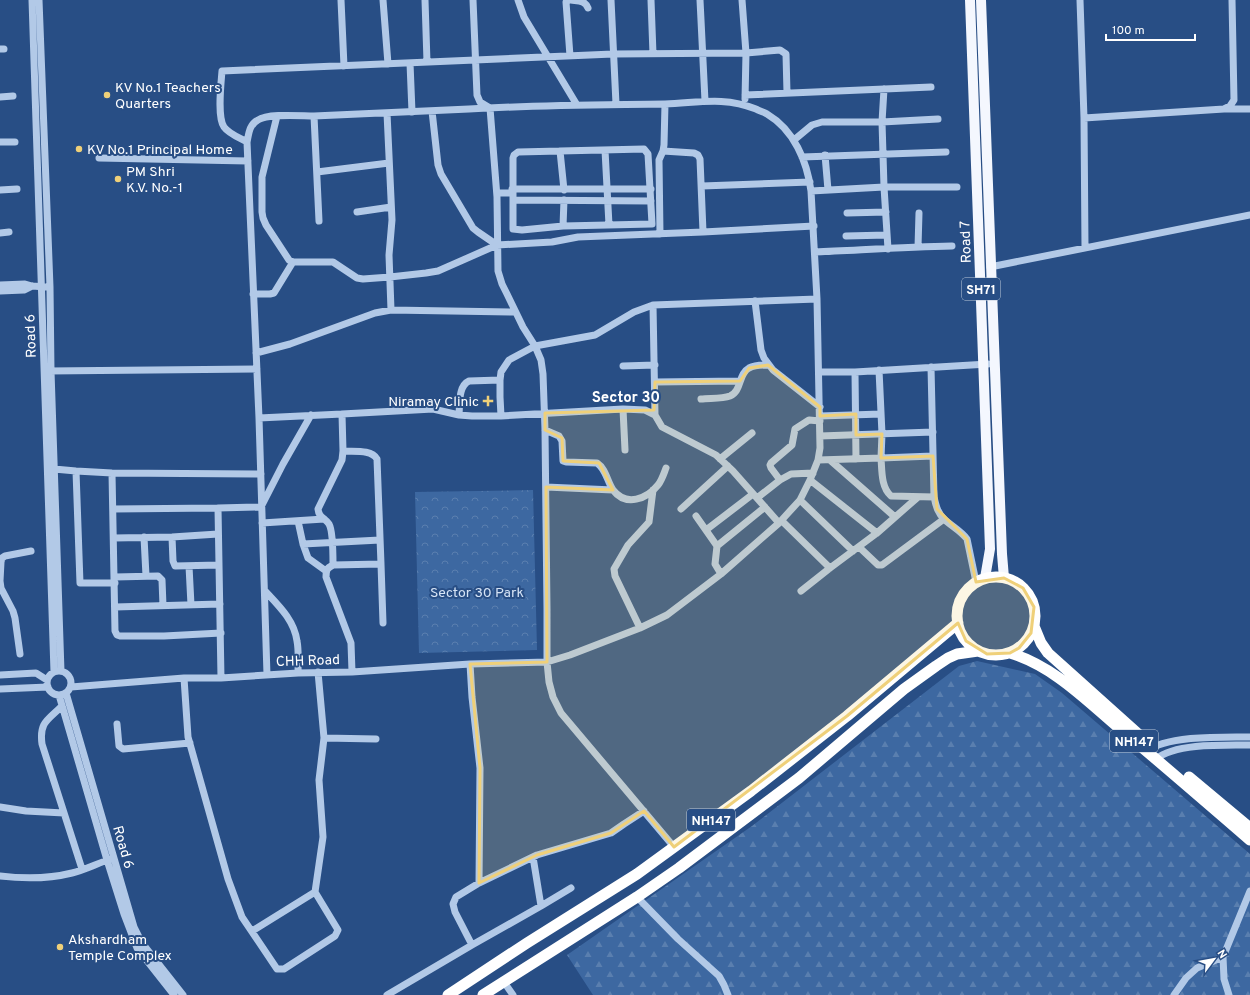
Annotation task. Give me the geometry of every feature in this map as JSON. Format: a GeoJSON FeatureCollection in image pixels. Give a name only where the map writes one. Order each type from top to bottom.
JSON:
{"type":"FeatureCollection","features":[{"type":"Feature","properties":{"kind":"highway","name":"NH147"},"geometry":{"type":"LineString","coordinates":[[483,995],[637,897],[679,868],[799,778],[910,684],[948,658],[957,654],[978,651],[996,655],[1010,653],[1019,648],[1027,641],[1034,626],[1034,607],[1030,596],[1015,582],[1004,578],[994,577],[981,580]]}},
{"type":"Feature","properties":{"kind":"highway"},"geometry":{"type":"LineString","coordinates":[[978,651],[966,641],[961,634],[958,623],[958,608],[966,590],[981,580]]}},
{"type":"Feature","properties":{"kind":"highway","name":"NH147"},"geometry":{"type":"LineString","coordinates":[[448,995],[527,942],[637,874],[751,791],[847,716],[958,623]]}},
{"type":"Feature","properties":{"kind":"highway","name":"NH147"},"geometry":{"type":"LineString","coordinates":[[1034,626],[1041,643],[1048,653],[1154,753],[1250,840]]}},
{"type":"Feature","properties":{"kind":"highway","name":"NH147"},"geometry":{"type":"LineString","coordinates":[[1010,653],[1024,657],[1039,664],[1062,680],[1250,828]]}},
{"type":"Feature","properties":{"kind":"main road","name":"Road 7"},"geometry":{"type":"LineString","coordinates":[[970,0],[990,549],[981,580]]}},
{"type":"Feature","properties":{"kind":"main road","name":"Road 7"},"geometry":{"type":"LineString","coordinates":[[981,0],[990,267],[1004,578]]}},
{"type":"Feature","properties":{"kind":"street","name":"Road 6"},"geometry":{"type":"LineString","coordinates":[[32,0],[42,287],[54,469],[58,672]]}},
{"type":"Feature","properties":{"kind":"street","name":"Road 6"},"geometry":{"type":"LineString","coordinates":[[39,0],[50,287],[48,371],[58,672]]}},
{"type":"Feature","properties":{"kind":"street"},"geometry":{"type":"LineString","coordinates":[[341,0],[344,66]]}},
{"type":"Feature","properties":{"kind":"street"},"geometry":{"type":"LineString","coordinates":[[384,0],[388,64]]}},
{"type":"Feature","properties":{"kind":"street"},"geometry":{"type":"LineString","coordinates":[[425,0],[427,62]]}},
{"type":"Feature","properties":{"kind":"street"},"geometry":{"type":"LineString","coordinates":[[473,0],[476,95],[480,102],[490,108],[497,193],[498,271],[502,284],[515,312],[535,346],[541,360],[543,374],[546,430],[546,662],[549,682],[553,697],[561,713],[674,847]]}},
{"type":"Feature","properties":{"kind":"street"},"geometry":{"type":"LineString","coordinates":[[518,0],[524,17],[577,105]]}},
{"type":"Feature","properties":{"kind":"street"},"geometry":{"type":"LineString","coordinates":[[570,56],[566,2],[570,0],[583,2],[586,3],[588,8]]}},
{"type":"Feature","properties":{"kind":"street"},"geometry":{"type":"LineString","coordinates":[[611,0],[616,104]]}},
{"type":"Feature","properties":{"kind":"street"},"geometry":{"type":"LineString","coordinates":[[651,0],[653,54]]}},
{"type":"Feature","properties":{"kind":"street"},"geometry":{"type":"LineString","coordinates":[[700,0],[705,101]]}},
{"type":"Feature","properties":{"kind":"street"},"geometry":{"type":"LineString","coordinates":[[742,0],[746,53],[744,94],[745,105]]}},
{"type":"Feature","properties":{"kind":"street"},"geometry":{"type":"LineString","coordinates":[[1080,0],[1084,118],[1085,248]]}},
{"type":"Feature","properties":{"kind":"street"},"geometry":{"type":"LineString","coordinates":[[1224,109],[1230,106],[1234,100],[1232,0]]}},
{"type":"Feature","properties":{"kind":"street"},"geometry":{"type":"LineString","coordinates":[[248,142],[228,131],[220,119],[222,71],[613,54],[746,53],[780,50],[786,54],[787,93]]}},
{"type":"Feature","properties":{"kind":"street"},"geometry":{"type":"LineString","coordinates":[[410,63],[412,112]]}},
{"type":"Feature","properties":{"kind":"street"},"geometry":{"type":"LineString","coordinates":[[744,94],[931,87]]}},
{"type":"Feature","properties":{"kind":"street"},"geometry":{"type":"LineString","coordinates":[[884,89],[882,122],[888,249]]}},
{"type":"Feature","properties":{"kind":"street"},"geometry":{"type":"LineString","coordinates":[[0,96],[13,96]]}},
{"type":"Feature","properties":{"kind":"street","name":"CHH Road"},"geometry":{"type":"LineString","coordinates":[[71,687],[184,678],[221,678],[318,672],[352,672],[470,664],[546,662],[570,655],[640,628],[667,615],[721,574],[780,522],[800,500],[818,460],[820,448],[817,299],[814,226],[810,182],[802,157],[794,140],[784,126],[767,113],[745,105],[705,101],[665,104],[577,105],[314,116],[270,116],[258,119],[250,127],[248,161],[259,418],[267,675]]}},
{"type":"Feature","properties":{"kind":"street"},"geometry":{"type":"LineString","coordinates":[[660,234],[659,160],[663,151],[665,104]]}},
{"type":"Feature","properties":{"kind":"street"},"geometry":{"type":"LineString","coordinates":[[1084,118],[1224,109],[1250,109]]}},
{"type":"Feature","properties":{"kind":"street"},"geometry":{"type":"LineString","coordinates":[[432,110],[436,157],[441,174],[473,228],[497,244]]}},
{"type":"Feature","properties":{"kind":"street"},"geometry":{"type":"LineString","coordinates":[[387,113],[392,220],[389,255],[391,310]]}},
{"type":"Feature","properties":{"kind":"street"},"geometry":{"type":"LineString","coordinates":[[277,116],[262,177],[263,218],[289,260],[293,262],[333,262],[357,278],[390,277],[438,271],[497,244],[552,242],[578,237],[814,226]]}},
{"type":"Feature","properties":{"kind":"street"},"geometry":{"type":"LineString","coordinates":[[314,116],[319,221]]}},
{"type":"Feature","properties":{"kind":"street"},"geometry":{"type":"LineString","coordinates":[[794,140],[812,125],[817,123],[938,119]]}},
{"type":"Feature","properties":{"kind":"street"},"geometry":{"type":"LineString","coordinates":[[0,142],[15,142]]}},
{"type":"Feature","properties":{"kind":"street"},"geometry":{"type":"LineString","coordinates":[[605,150],[609,225]]}},
{"type":"Feature","properties":{"kind":"street"},"geometry":{"type":"LineString","coordinates":[[646,150],[648,154],[652,224],[563,226],[522,230],[513,229],[514,155],[518,152],[560,151],[646,150]]}},
{"type":"Feature","properties":{"kind":"street"},"geometry":{"type":"LineString","coordinates":[[560,151],[564,190]]}},
{"type":"Feature","properties":{"kind":"street"},"geometry":{"type":"LineString","coordinates":[[663,151],[694,153],[700,158],[703,232]]}},
{"type":"Feature","properties":{"kind":"street"},"geometry":{"type":"LineString","coordinates":[[802,157],[825,155],[946,152]]}},
{"type":"Feature","properties":{"kind":"street"},"geometry":{"type":"LineString","coordinates":[[825,155],[828,190]]}},
{"type":"Feature","properties":{"kind":"street"},"geometry":{"type":"LineString","coordinates":[[99,158],[248,161]]}},
{"type":"Feature","properties":{"kind":"street"},"geometry":{"type":"LineString","coordinates":[[317,172],[389,163]]}},
{"type":"Feature","properties":{"kind":"street"},"geometry":{"type":"LineString","coordinates":[[702,186],[810,182]]}},
{"type":"Feature","properties":{"kind":"street"},"geometry":{"type":"LineString","coordinates":[[811,191],[884,187],[957,187]]}},
{"type":"Feature","properties":{"kind":"street"},"geometry":{"type":"LineString","coordinates":[[0,190],[17,189]]}},
{"type":"Feature","properties":{"kind":"street"},"geometry":{"type":"LineString","coordinates":[[513,194],[564,190],[607,189],[660,195]]}},
{"type":"Feature","properties":{"kind":"street"},"geometry":{"type":"LineString","coordinates":[[497,193],[564,200],[608,201],[651,195]]}},
{"type":"Feature","properties":{"kind":"street"},"geometry":{"type":"LineString","coordinates":[[563,226],[564,200]]}},
{"type":"Feature","properties":{"kind":"street"},"geometry":{"type":"LineString","coordinates":[[357,212],[391,207]]}},
{"type":"Feature","properties":{"kind":"street"},"geometry":{"type":"LineString","coordinates":[[847,213],[886,212]]}},
{"type":"Feature","properties":{"kind":"street"},"geometry":{"type":"LineString","coordinates":[[918,213],[918,247]]}},
{"type":"Feature","properties":{"kind":"street"},"geometry":{"type":"LineString","coordinates":[[990,267],[1250,215]]}},
{"type":"Feature","properties":{"kind":"street"},"geometry":{"type":"LineString","coordinates":[[0,233],[9,232]]}},
{"type":"Feature","properties":{"kind":"street"},"geometry":{"type":"LineString","coordinates":[[846,236],[887,235]]}},
{"type":"Feature","properties":{"kind":"street"},"geometry":{"type":"LineString","coordinates":[[815,252],[952,246]]}},
{"type":"Feature","properties":{"kind":"street"},"geometry":{"type":"LineString","coordinates":[[253,294],[274,293],[293,262]]}},
{"type":"Feature","properties":{"kind":"street"},"geometry":{"type":"LineString","coordinates":[[0,284],[25,284],[50,287]]}},
{"type":"Feature","properties":{"kind":"street"},"geometry":{"type":"LineString","coordinates":[[0,291],[24,290],[32,286]]}},
{"type":"Feature","properties":{"kind":"street"},"geometry":{"type":"LineString","coordinates":[[501,416],[501,372],[509,360],[535,346],[595,335],[634,312],[653,306],[817,299]]}},
{"type":"Feature","properties":{"kind":"street"},"geometry":{"type":"LineString","coordinates":[[755,301],[761,350],[768,365],[820,407]]}},
{"type":"Feature","properties":{"kind":"street"},"geometry":{"type":"LineString","coordinates":[[653,306],[655,415],[662,427],[716,455],[728,466],[764,507],[830,568]]}},
{"type":"Feature","properties":{"kind":"street"},"geometry":{"type":"LineString","coordinates":[[256,353],[290,344],[375,313],[391,310],[515,312]]}},
{"type":"Feature","properties":{"kind":"street"},"geometry":{"type":"LineString","coordinates":[[819,372],[855,372],[994,364]]}},
{"type":"Feature","properties":{"kind":"street"},"geometry":{"type":"LineString","coordinates":[[623,366],[654,365]]}},
{"type":"Feature","properties":{"kind":"street"},"geometry":{"type":"LineString","coordinates":[[701,399],[730,396],[737,390],[746,370],[749,368],[768,365]]}},
{"type":"Feature","properties":{"kind":"street"},"geometry":{"type":"LineString","coordinates":[[931,367],[934,497],[937,509],[944,519],[967,539],[981,580]]}},
{"type":"Feature","properties":{"kind":"street"},"geometry":{"type":"LineString","coordinates":[[48,371],[257,369]]}},
{"type":"Feature","properties":{"kind":"street"},"geometry":{"type":"LineString","coordinates":[[878,370],[882,434],[881,458],[884,485],[887,492],[891,496],[934,497]]}},
{"type":"Feature","properties":{"kind":"street"},"geometry":{"type":"LineString","coordinates":[[855,372],[856,459]]}},
{"type":"Feature","properties":{"kind":"street"},"geometry":{"type":"LineString","coordinates":[[459,415],[462,387],[464,383],[469,381],[500,380]]}},
{"type":"Feature","properties":{"kind":"street"},"geometry":{"type":"LineString","coordinates":[[655,382],[740,381]]}},
{"type":"Feature","properties":{"kind":"street"},"geometry":{"type":"LineString","coordinates":[[259,418],[433,408],[459,415],[472,416],[501,416],[623,409],[645,410],[655,415]]}},
{"type":"Feature","properties":{"kind":"street"},"geometry":{"type":"LineString","coordinates":[[623,409],[625,450]]}},
{"type":"Feature","properties":{"kind":"street"},"geometry":{"type":"LineString","coordinates":[[333,565],[331,530],[329,524],[319,514],[318,509],[342,460],[342,414]]}},
{"type":"Feature","properties":{"kind":"street"},"geometry":{"type":"LineString","coordinates":[[780,480],[771,468],[771,463],[792,445],[795,429],[809,420],[820,418],[856,414],[881,414]]}},
{"type":"Feature","properties":{"kind":"street"},"geometry":{"type":"LineString","coordinates":[[113,509],[261,507],[283,464],[311,415]]}},
{"type":"Feature","properties":{"kind":"street"},"geometry":{"type":"LineString","coordinates":[[546,430],[561,438],[563,461],[597,463],[603,468],[613,490],[623,498],[630,500],[641,498],[653,490],[660,482],[666,468]]}},
{"type":"Feature","properties":{"kind":"street"},"geometry":{"type":"LineString","coordinates":[[820,436],[933,432]]}},
{"type":"Feature","properties":{"kind":"street"},"geometry":{"type":"LineString","coordinates":[[720,459],[752,433]]}},
{"type":"Feature","properties":{"kind":"street"},"geometry":{"type":"LineString","coordinates":[[343,451],[369,452],[374,454],[377,459],[383,623]]}},
{"type":"Feature","properties":{"kind":"street"},"geometry":{"type":"LineString","coordinates":[[818,460],[933,456]]}},
{"type":"Feature","properties":{"kind":"street"},"geometry":{"type":"LineString","coordinates":[[830,460],[896,517]]}},
{"type":"Feature","properties":{"kind":"street"},"geometry":{"type":"LineString","coordinates":[[681,509],[728,466]]}},
{"type":"Feature","properties":{"kind":"street"},"geometry":{"type":"LineString","coordinates":[[54,469],[112,473],[261,474]]}},
{"type":"Feature","properties":{"kind":"street"},"geometry":{"type":"LineString","coordinates":[[76,471],[80,583],[158,576],[162,580],[163,606]]}},
{"type":"Feature","properties":{"kind":"street"},"geometry":{"type":"LineString","coordinates":[[112,473],[115,631],[117,635],[164,636],[220,633]]}},
{"type":"Feature","properties":{"kind":"street"},"geometry":{"type":"LineString","coordinates":[[706,530],[755,496],[788,475],[794,473],[811,477],[877,533]]}},
{"type":"Feature","properties":{"kind":"street"},"geometry":{"type":"LineString","coordinates":[[546,487],[613,490]]}},
{"type":"Feature","properties":{"kind":"street"},"geometry":{"type":"LineString","coordinates":[[640,628],[615,576],[614,569],[631,541],[649,522],[653,490]]}},
{"type":"Feature","properties":{"kind":"street"},"geometry":{"type":"LineString","coordinates":[[801,591],[877,533],[918,497]]}},
{"type":"Feature","properties":{"kind":"street"},"geometry":{"type":"LineString","coordinates":[[800,500],[856,549],[878,565],[882,565],[944,519]]}},
{"type":"Feature","properties":{"kind":"street"},"geometry":{"type":"LineString","coordinates":[[717,546],[764,507]]}},
{"type":"Feature","properties":{"kind":"street"},"geometry":{"type":"LineString","coordinates":[[218,508],[221,678]]}},
{"type":"Feature","properties":{"kind":"street"},"geometry":{"type":"LineString","coordinates":[[696,516],[717,546],[715,564],[721,574]]}},
{"type":"Feature","properties":{"kind":"street"},"geometry":{"type":"LineString","coordinates":[[262,523],[324,519]]}},
{"type":"Feature","properties":{"kind":"street"},"geometry":{"type":"LineString","coordinates":[[298,521],[308,558],[326,571]]}},
{"type":"Feature","properties":{"kind":"street"},"geometry":{"type":"LineString","coordinates":[[114,538],[172,537],[218,534]]}},
{"type":"Feature","properties":{"kind":"street"},"geometry":{"type":"LineString","coordinates":[[144,537],[146,576]]}},
{"type":"Feature","properties":{"kind":"street"},"geometry":{"type":"LineString","coordinates":[[172,537],[175,566],[219,565]]}},
{"type":"Feature","properties":{"kind":"street"},"geometry":{"type":"LineString","coordinates":[[303,544],[380,540]]}},
{"type":"Feature","properties":{"kind":"street"},"geometry":{"type":"LineString","coordinates":[[20,654],[13,611],[1,588],[0,562],[5,556],[31,551]]}},
{"type":"Feature","properties":{"kind":"street"},"geometry":{"type":"LineString","coordinates":[[352,672],[351,643],[326,576],[326,571],[333,565],[381,564]]}},
{"type":"Feature","properties":{"kind":"street"},"geometry":{"type":"LineString","coordinates":[[189,566],[191,604]]}},
{"type":"Feature","properties":{"kind":"street"},"geometry":{"type":"LineString","coordinates":[[265,591],[285,613],[295,630],[298,642],[298,673]]}},
{"type":"Feature","properties":{"kind":"street"},"geometry":{"type":"LineString","coordinates":[[115,607],[220,604]]}},
{"type":"Feature","properties":{"kind":"street"},"geometry":{"type":"LineString","coordinates":[[470,664],[480,768],[479,883]]}},
{"type":"Feature","properties":{"kind":"street"},"geometry":{"type":"LineString","coordinates":[[0,675],[36,673],[47,684],[52,693],[62,694],[71,687],[68,675],[58,672],[49,677],[47,684]]}},
{"type":"Feature","properties":{"kind":"street"},"geometry":{"type":"LineString","coordinates":[[184,678],[188,737],[228,879],[242,917],[277,969],[284,969],[335,936],[338,930],[315,892],[323,837],[319,780],[324,738],[318,672]]}},
{"type":"Feature","properties":{"kind":"street"},"geometry":{"type":"LineString","coordinates":[[0,689],[47,684]]}},
{"type":"Feature","properties":{"kind":"street","name":"Road 6"},"geometry":{"type":"LineString","coordinates":[[62,694],[62,706],[110,859],[134,927],[142,943],[183,995]]}},
{"type":"Feature","properties":{"kind":"street","name":"Road 6"},"geometry":{"type":"LineString","coordinates":[[62,694],[110,859],[124,914],[137,948],[174,995]]}},
{"type":"Feature","properties":{"kind":"street"},"geometry":{"type":"LineString","coordinates":[[62,706],[41,729],[42,744],[82,869]]}},
{"type":"Feature","properties":{"kind":"street"},"geometry":{"type":"LineString","coordinates":[[116,724],[119,746],[123,749],[190,743]]}},
{"type":"Feature","properties":{"kind":"street"},"geometry":{"type":"LineString","coordinates":[[1154,753],[1191,739],[1250,737]]}},
{"type":"Feature","properties":{"kind":"street"},"geometry":{"type":"LineString","coordinates":[[324,738],[376,740]]}},
{"type":"Feature","properties":{"kind":"street"},"geometry":{"type":"LineString","coordinates":[[1154,753],[1188,748],[1250,745]]}},
{"type":"Feature","properties":{"kind":"street"},"geometry":{"type":"LineString","coordinates":[[0,807],[18,810],[64,813]]}},
{"type":"Feature","properties":{"kind":"street"},"geometry":{"type":"LineString","coordinates":[[472,945],[455,912],[453,904],[456,897],[479,883],[534,857],[611,833],[644,811]]}},
{"type":"Feature","properties":{"kind":"street"},"geometry":{"type":"LineString","coordinates":[[534,857],[541,906]]}},
{"type":"Feature","properties":{"kind":"street"},"geometry":{"type":"LineString","coordinates":[[0,876],[42,878],[73,873],[110,859]]}},
{"type":"Feature","properties":{"kind":"street"},"geometry":{"type":"LineString","coordinates":[[388,995],[571,888]]}},
{"type":"Feature","properties":{"kind":"street"},"geometry":{"type":"LineString","coordinates":[[1229,995],[1224,979],[1223,958],[1250,891]]}},
{"type":"Feature","properties":{"kind":"street"},"geometry":{"type":"LineString","coordinates":[[252,931],[315,892]]}},
{"type":"Feature","properties":{"kind":"street"},"geometry":{"type":"LineString","coordinates":[[637,897],[678,939],[719,976],[728,995]]}},
{"type":"Feature","properties":{"kind":"street"},"geometry":{"type":"LineString","coordinates":[[1174,995],[1186,978],[1197,968],[1223,958]]}},
{"type":"Feature","properties":{"kind":"street"},"geometry":{"type":"LineString","coordinates":[[504,982],[513,995]]}},
{"type":"Feature","properties":{"kind":"highlighted area"},"geometry":{"type":"Polygon","coordinates":[[[768,365],[820,407],[820,416],[856,414],[856,435],[882,434],[881,458],[933,456],[937,509],[967,539],[976,582],[1004,578],[1023,588],[1034,607],[1031,633],[1019,648],[1010,653],[987,654],[966,641],[958,623],[847,716],[674,847],[644,811],[611,833],[537,855],[479,883],[480,768],[470,664],[547,662],[546,487],[613,490],[599,463],[563,461],[562,438],[545,430],[545,413],[654,410],[655,382],[740,381],[749,368],[768,365]]]}},
{"type":"Feature","properties":{"kind":"green space","name":"Sector 30 Park"},"geometry":{"type":"Polygon","coordinates":[[[533,490],[537,650],[419,653],[415,492],[533,490]]]}},
{"type":"Feature","properties":{"kind":"green space"},"geometry":{"type":"Polygon","coordinates":[[[977,661],[1035,674],[1062,693],[1250,854],[1250,995],[593,995],[567,955],[752,826],[959,666],[977,661]]]}},
{"type":"Feature","properties":{"kind":"place","name":"KV No.1 Teachers Quarters"},"geometry":{"type":"Point","coordinates":[107,95]}},
{"type":"Feature","properties":{"kind":"place","name":"KV No.1 Principal Home"},"geometry":{"type":"Point","coordinates":[79,149]}},
{"type":"Feature","properties":{"kind":"place","name":"PM Shri K.V. No.-1"},"geometry":{"type":"Point","coordinates":[118,179]}},
{"type":"Feature","properties":{"kind":"place","name":"Niramay Clinic"},"geometry":{"type":"Point","coordinates":[488,401]}},
{"type":"Feature","properties":{"kind":"place","name":"Akshardham Temple Complex"},"geometry":{"type":"Point","coordinates":[60,947]}},
{"type":"Feature","properties":{"kind":"district","name":"Sector 30"},"geometry":{"type":"Point","coordinates":[626,397]}}]}
